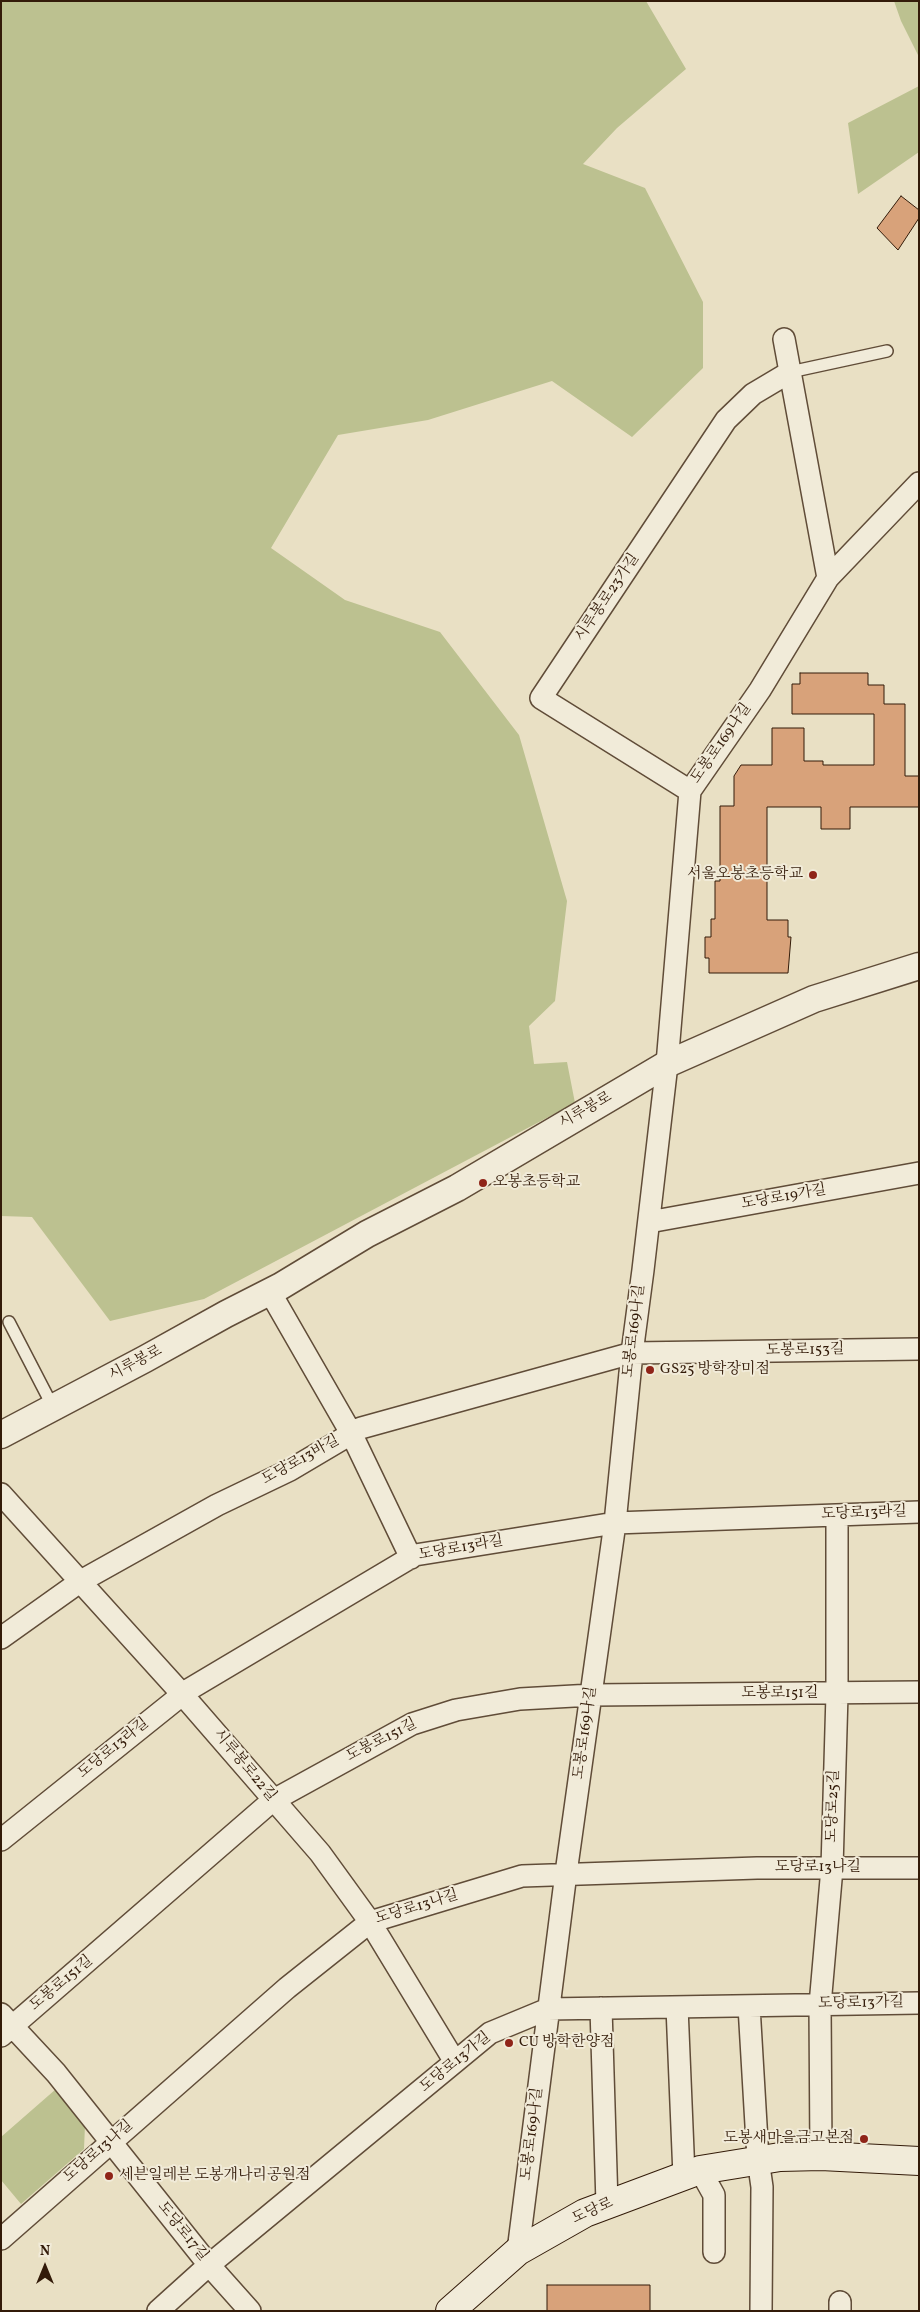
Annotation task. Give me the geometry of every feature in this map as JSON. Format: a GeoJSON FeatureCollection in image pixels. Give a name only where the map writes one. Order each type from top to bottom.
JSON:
{"type":"FeatureCollection","features":[{"type":"Feature","properties":{"kind":"main road","name":"도당로"},"geometry":{"type":"LineString","coordinates":[[450,2311],[518,2252],[585,2213],[692,2173],[758,2159],[821,2156],[919,2161]]}},
{"type":"Feature","properties":{"kind":"street"},"geometry":{"type":"LineString","coordinates":[[784,339],[828,578]]}},
{"type":"Feature","properties":{"kind":"street","name":"시루봉로23가길"},"geometry":{"type":"LineString","coordinates":[[690,791],[541,698],[726,420],[753,394],[790,372]]}},
{"type":"Feature","properties":{"kind":"street","name":"도봉로169나길"},"geometry":{"type":"LineString","coordinates":[[518,2252],[566,1873],[615,1523],[632,1353],[649,1222],[666,1064],[690,791],[760,690],[828,578],[919,483]]}},
{"type":"Feature","properties":{"kind":"street","name":"시루봉로"},"geometry":{"type":"LineString","coordinates":[[1,1435],[270,1292],[366,1234],[456,1188],[666,1064],[814,998],[919,966]]}},
{"type":"Feature","properties":{"kind":"street","name":"도당로19가길"},"geometry":{"type":"LineString","coordinates":[[649,1222],[919,1173]]}},
{"type":"Feature","properties":{"kind":"street"},"geometry":{"type":"LineString","coordinates":[[270,1292],[352,1433],[411,1558]]}},
{"type":"Feature","properties":{"kind":"street","name":"도봉로153길"},"geometry":{"type":"LineString","coordinates":[[632,1353],[919,1349]]}},
{"type":"Feature","properties":{"kind":"street","name":"도당로13바길"},"geometry":{"type":"LineString","coordinates":[[1,1638],[81,1581],[217,1505],[290,1470],[362,1428],[632,1353]]}},
{"type":"Feature","properties":{"kind":"street","name":"시루봉로22길"},"geometry":{"type":"LineString","coordinates":[[1,1494],[182,1694],[272,1801],[320,1853],[370,1922],[455,2062]]}},
{"type":"Feature","properties":{"kind":"street","name":"도당로13라길"},"geometry":{"type":"LineString","coordinates":[[1,1840],[182,1694],[415,1556],[615,1523],[919,1512]]}},
{"type":"Feature","properties":{"kind":"street","name":"도당로25길"},"geometry":{"type":"LineString","coordinates":[[821,2156],[820,2005],[832,1868],[837,1694],[837,1515]]}},
{"type":"Feature","properties":{"kind":"street","name":"도봉로151길"},"geometry":{"type":"LineString","coordinates":[[5,2026],[272,1801],[412,1724],[456,1710],[520,1699],[592,1695],[919,1692]]}},
{"type":"Feature","properties":{"kind":"street","name":"도당로13나길"},"geometry":{"type":"LineString","coordinates":[[1,2239],[287,1988],[370,1922],[522,1876],[566,1873],[919,1868]]}},
{"type":"Feature","properties":{"kind":"street","name":"도당로13가길"},"geometry":{"type":"LineString","coordinates":[[158,2311],[209,2265],[490,2033],[548,2009],[919,2003]]}},
{"type":"Feature","properties":{"kind":"street"},"geometry":{"type":"LineString","coordinates":[[749,2006],[758,2159],[762,2187],[761,2311]]}},
{"type":"Feature","properties":{"kind":"street"},"geometry":{"type":"LineString","coordinates":[[677,2007],[692,2173],[714,2195],[714,2252]]}},
{"type":"Feature","properties":{"kind":"street"},"geometry":{"type":"LineString","coordinates":[[601,2008],[607,2204]]}},
{"type":"Feature","properties":{"kind":"street","name":"도당로17길"},"geometry":{"type":"LineString","coordinates":[[5,2026],[56,2073],[209,2265],[250,2311]]}},
{"type":"Feature","properties":{"kind":"lane"},"geometry":{"type":"LineString","coordinates":[[790,372],[887,351]]}},
{"type":"Feature","properties":{"kind":"lane"},"geometry":{"type":"LineString","coordinates":[[9,1322],[54,1407]]}},
{"type":"Feature","properties":{"kind":"green space"},"geometry":{"type":"Polygon","coordinates":[[[1,1],[646,1],[686,69],[617,128],[583,164],[645,188],[703,302],[703,368],[632,437],[552,381],[428,420],[338,435],[271,548],[345,600],[440,632],[519,735],[567,901],[555,1001],[529,1026],[534,1064],[567,1062],[575,1103],[204,1299],[110,1321],[32,1217],[1,1216],[1,1]]]}},
{"type":"Feature","properties":{"kind":"green space"},"geometry":{"type":"Polygon","coordinates":[[[894,1],[919,1],[919,57],[901,21],[894,1]]]}},
{"type":"Feature","properties":{"kind":"green space"},"geometry":{"type":"Polygon","coordinates":[[[919,86],[919,152],[858,194],[848,123],[919,86]]]}},
{"type":"Feature","properties":{"kind":"green space"},"geometry":{"type":"Polygon","coordinates":[[[56,2089],[85,2125],[84,2149],[21,2204],[1,2180],[1,2137],[56,2089]]]}},
{"type":"Feature","properties":{"kind":"building"},"geometry":{"type":"Polygon","coordinates":[[[901,196],[919,210],[919,218],[898,250],[877,228],[901,196]]]}},
{"type":"Feature","properties":{"kind":"building"},"geometry":{"type":"Polygon","coordinates":[[[800,673],[868,673],[868,685],[884,685],[884,704],[905,704],[905,776],[919,776],[919,807],[850,807],[850,829],[821,829],[821,807],[767,807],[767,920],[788,920],[788,937],[791,937],[788,973],[709,973],[709,958],[705,958],[705,937],[711,937],[711,919],[715,919],[715,881],[720,881],[720,806],[734,806],[734,776],[741,765],[772,765],[772,728],[804,728],[804,761],[823,761],[823,765],[874,765],[874,714],[792,714],[792,684],[800,684],[800,673]]]}},
{"type":"Feature","properties":{"kind":"building"},"geometry":{"type":"Polygon","coordinates":[[[547,2285],[650,2285],[650,2311],[547,2311],[547,2285]]]}},
{"type":"Feature","properties":{"kind":"place","name":"서울오봉초등학교"},"geometry":{"type":"Point","coordinates":[813,875]}},
{"type":"Feature","properties":{"kind":"place","name":"오봉초등학교"},"geometry":{"type":"Point","coordinates":[483,1183]}},
{"type":"Feature","properties":{"kind":"place","name":"GS25 방학장미점"},"geometry":{"type":"Point","coordinates":[650,1370]}},
{"type":"Feature","properties":{"kind":"place","name":"CU 방학한양점"},"geometry":{"type":"Point","coordinates":[509,2043]}},
{"type":"Feature","properties":{"kind":"place","name":"도봉새마을금고본점"},"geometry":{"type":"Point","coordinates":[864,2139]}},
{"type":"Feature","properties":{"kind":"place","name":"세븐일레븐 도봉개나리공원점"},"geometry":{"type":"Point","coordinates":[109,2176]}}]}
